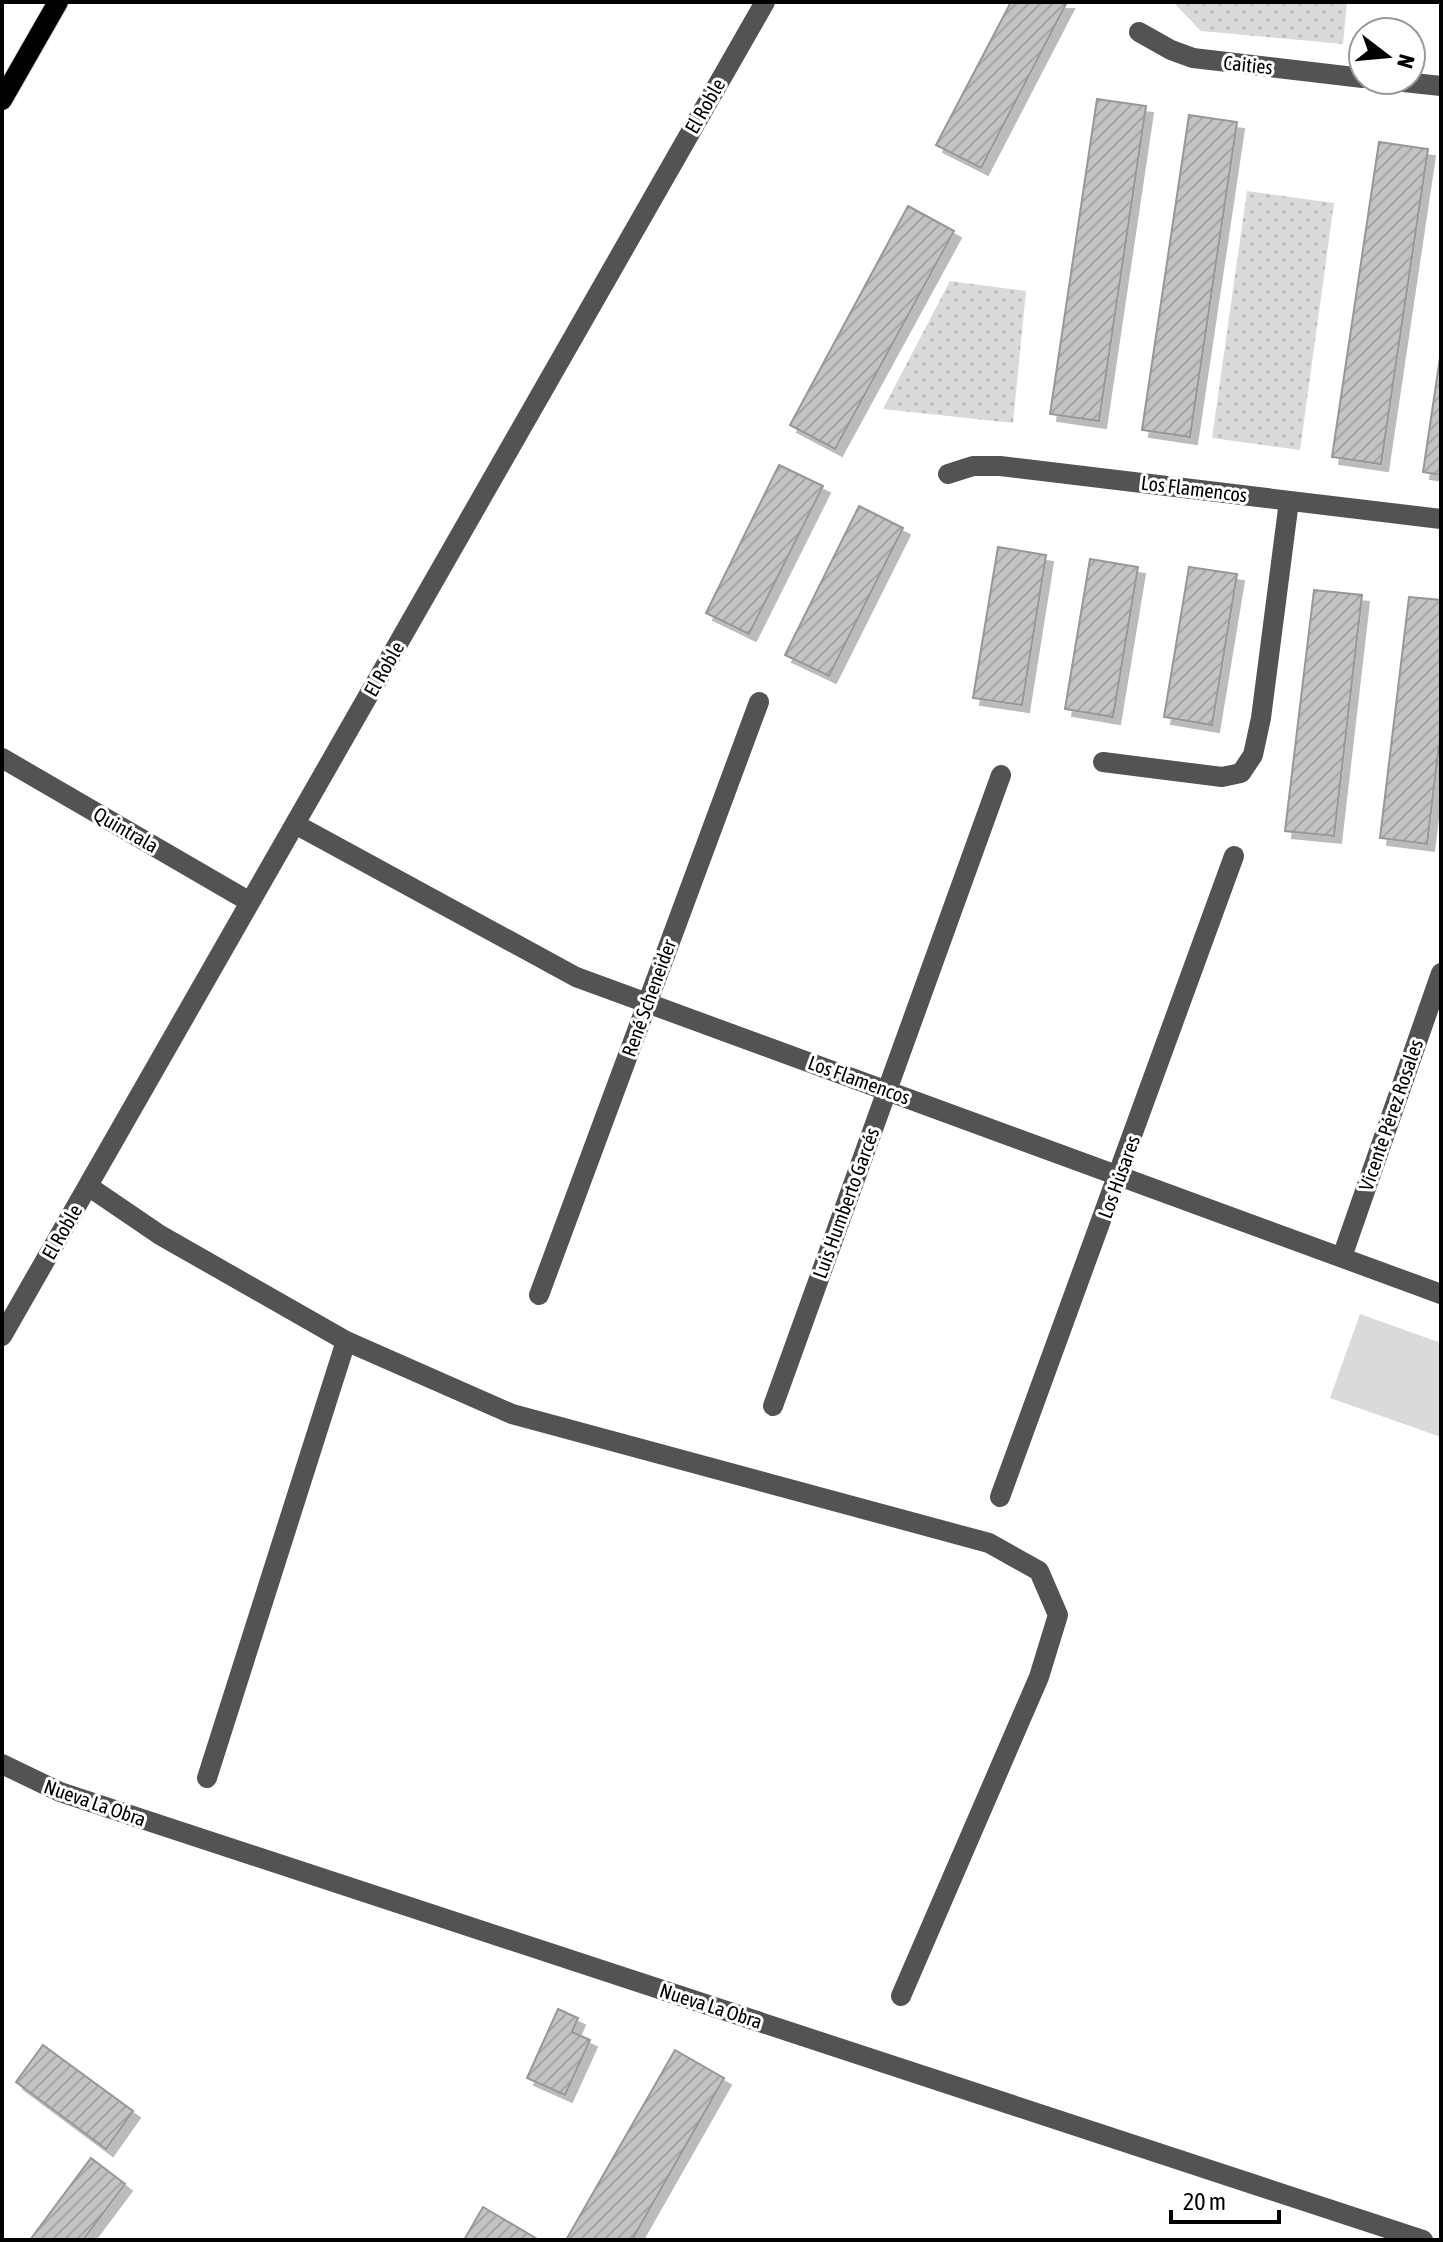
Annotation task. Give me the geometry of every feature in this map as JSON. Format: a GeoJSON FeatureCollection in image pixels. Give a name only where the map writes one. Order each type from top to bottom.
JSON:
{"type":"FeatureCollection","features":[{"type":"Feature","properties":{"kind":"main road"},"geometry":{"type":"LineString","coordinates":[[2,100],[58,2]]}},
{"type":"Feature","properties":{"kind":"street","name":"El Roble"},"geometry":{"type":"LineString","coordinates":[[2,1336],[765,2]]}},
{"type":"Feature","properties":{"kind":"street","name":"Caities"},"geometry":{"type":"LineString","coordinates":[[1139,32],[1193,58],[1347,76]]}},
{"type":"Feature","properties":{"kind":"street","name":"Los Flamencos"},"geometry":{"type":"LineString","coordinates":[[948,474],[973,466],[1000,466],[1441,519]]}},
{"type":"Feature","properties":{"kind":"street"},"geometry":{"type":"LineString","coordinates":[[1103,762],[1222,777],[1241,773],[1248,765],[1261,718],[1289,501]]}},
{"type":"Feature","properties":{"kind":"street","name":"René Scheneider"},"geometry":{"type":"LineString","coordinates":[[539,1295],[759,702]]}},
{"type":"Feature","properties":{"kind":"street","name":"Quintrala"},"geometry":{"type":"LineString","coordinates":[[2,758],[250,902]]}},
{"type":"Feature","properties":{"kind":"street","name":"Luis Humberto Garcés"},"geometry":{"type":"LineString","coordinates":[[773,1406],[1001,775]]}},
{"type":"Feature","properties":{"kind":"street","name":"Los Flamencos"},"geometry":{"type":"LineString","coordinates":[[295,824],[555,967],[1441,1294]]}},
{"type":"Feature","properties":{"kind":"street","name":"Los Húsares"},"geometry":{"type":"LineString","coordinates":[[1000,1497],[1234,856]]}},
{"type":"Feature","properties":{"kind":"street","name":"Vicente Pérez Rosales"},"geometry":{"type":"LineString","coordinates":[[1342,1257],[1441,973]]}},
{"type":"Feature","properties":{"kind":"street"},"geometry":{"type":"LineString","coordinates":[[88,1186],[160,1235],[346,1341],[512,1414],[989,1543],[1039,1571],[1058,1615],[1039,1677],[901,1996]]}},
{"type":"Feature","properties":{"kind":"street"},"geometry":{"type":"LineString","coordinates":[[207,1778],[346,1341]]}},
{"type":"Feature","properties":{"kind":"street","name":"Nueva La Obra"},"geometry":{"type":"LineString","coordinates":[[2,1764],[60,1792],[1391,2235],[1423,2240]]}},
{"type":"Feature","properties":{"kind":"shaded area"},"geometry":{"type":"Polygon","coordinates":[[[1173,2],[1347,2],[1343,44],[1201,31],[1173,2]]]}},
{"type":"Feature","properties":{"kind":"shaded area"},"geometry":{"type":"Polygon","coordinates":[[[1247,191],[1334,203],[1300,450],[1212,438],[1247,191]]]}},
{"type":"Feature","properties":{"kind":"shaded area"},"geometry":{"type":"Polygon","coordinates":[[[950,281],[1026,291],[1013,423],[883,409],[950,281]]]}},
{"type":"Feature","properties":{"kind":"shaded area"},"geometry":{"type":"Polygon","coordinates":[[[1360,1314],[1441,1343],[1441,1437],[1330,1398],[1360,1314]]]}},
{"type":"Feature","properties":{"kind":"building"},"geometry":{"type":"Polygon","coordinates":[[[1011,2],[1067,2],[981,168],[936,145],[1011,2]]]}},
{"type":"Feature","properties":{"kind":"building"},"geometry":{"type":"Polygon","coordinates":[[[1097,99],[1146,106],[1099,421],[1050,414],[1097,99]]]}},
{"type":"Feature","properties":{"kind":"building"},"geometry":{"type":"Polygon","coordinates":[[[1189,115],[1237,122],[1190,437],[1142,430],[1189,115]]]}},
{"type":"Feature","properties":{"kind":"building"},"geometry":{"type":"Polygon","coordinates":[[[1379,142],[1428,149],[1381,464],[1332,457],[1379,142]]]}},
{"type":"Feature","properties":{"kind":"building"},"geometry":{"type":"Polygon","coordinates":[[[908,206],[954,231],[835,449],[790,425],[908,206]]]}},
{"type":"Feature","properties":{"kind":"building"},"geometry":{"type":"Polygon","coordinates":[[[1441,351],[1441,475],[1423,472],[1441,351]]]}},
{"type":"Feature","properties":{"kind":"building"},"geometry":{"type":"Polygon","coordinates":[[[779,465],[823,486],[749,634],[706,613],[779,465]]]}},
{"type":"Feature","properties":{"kind":"building"},"geometry":{"type":"Polygon","coordinates":[[[859,506],[903,528],[829,676],[785,655],[859,506]]]}},
{"type":"Feature","properties":{"kind":"building"},"geometry":{"type":"Polygon","coordinates":[[[998,547],[1046,555],[1022,705],[973,698],[998,547]]]}},
{"type":"Feature","properties":{"kind":"building"},"geometry":{"type":"Polygon","coordinates":[[[1090,559],[1138,567],[1113,717],[1065,709],[1090,559]]]}},
{"type":"Feature","properties":{"kind":"building"},"geometry":{"type":"Polygon","coordinates":[[[1189,567],[1237,574],[1212,725],[1164,717],[1189,567]]]}},
{"type":"Feature","properties":{"kind":"building"},"geometry":{"type":"Polygon","coordinates":[[[1314,590],[1362,595],[1334,836],[1285,831],[1314,590]]]}},
{"type":"Feature","properties":{"kind":"building"},"geometry":{"type":"Polygon","coordinates":[[[1409,597],[1441,600],[1441,729],[1427,844],[1380,838],[1409,597]]]}},
{"type":"Feature","properties":{"kind":"building"},"geometry":{"type":"Polygon","coordinates":[[[558,2009],[578,2018],[572,2032],[590,2040],[565,2095],[527,2078],[558,2009]]]}},
{"type":"Feature","properties":{"kind":"building"},"geometry":{"type":"Polygon","coordinates":[[[43,2045],[133,2111],[106,2149],[16,2082],[43,2045]]]}},
{"type":"Feature","properties":{"kind":"building"},"geometry":{"type":"Polygon","coordinates":[[[675,2050],[724,2078],[632,2240],[566,2240],[675,2050]]]}},
{"type":"Feature","properties":{"kind":"building"},"geometry":{"type":"Polygon","coordinates":[[[91,2158],[125,2184],[83,2240],[30,2240],[91,2158]]]}},
{"type":"Feature","properties":{"kind":"building"},"geometry":{"type":"Polygon","coordinates":[[[483,2207],[539,2240],[464,2240],[483,2207]]]}}]}
